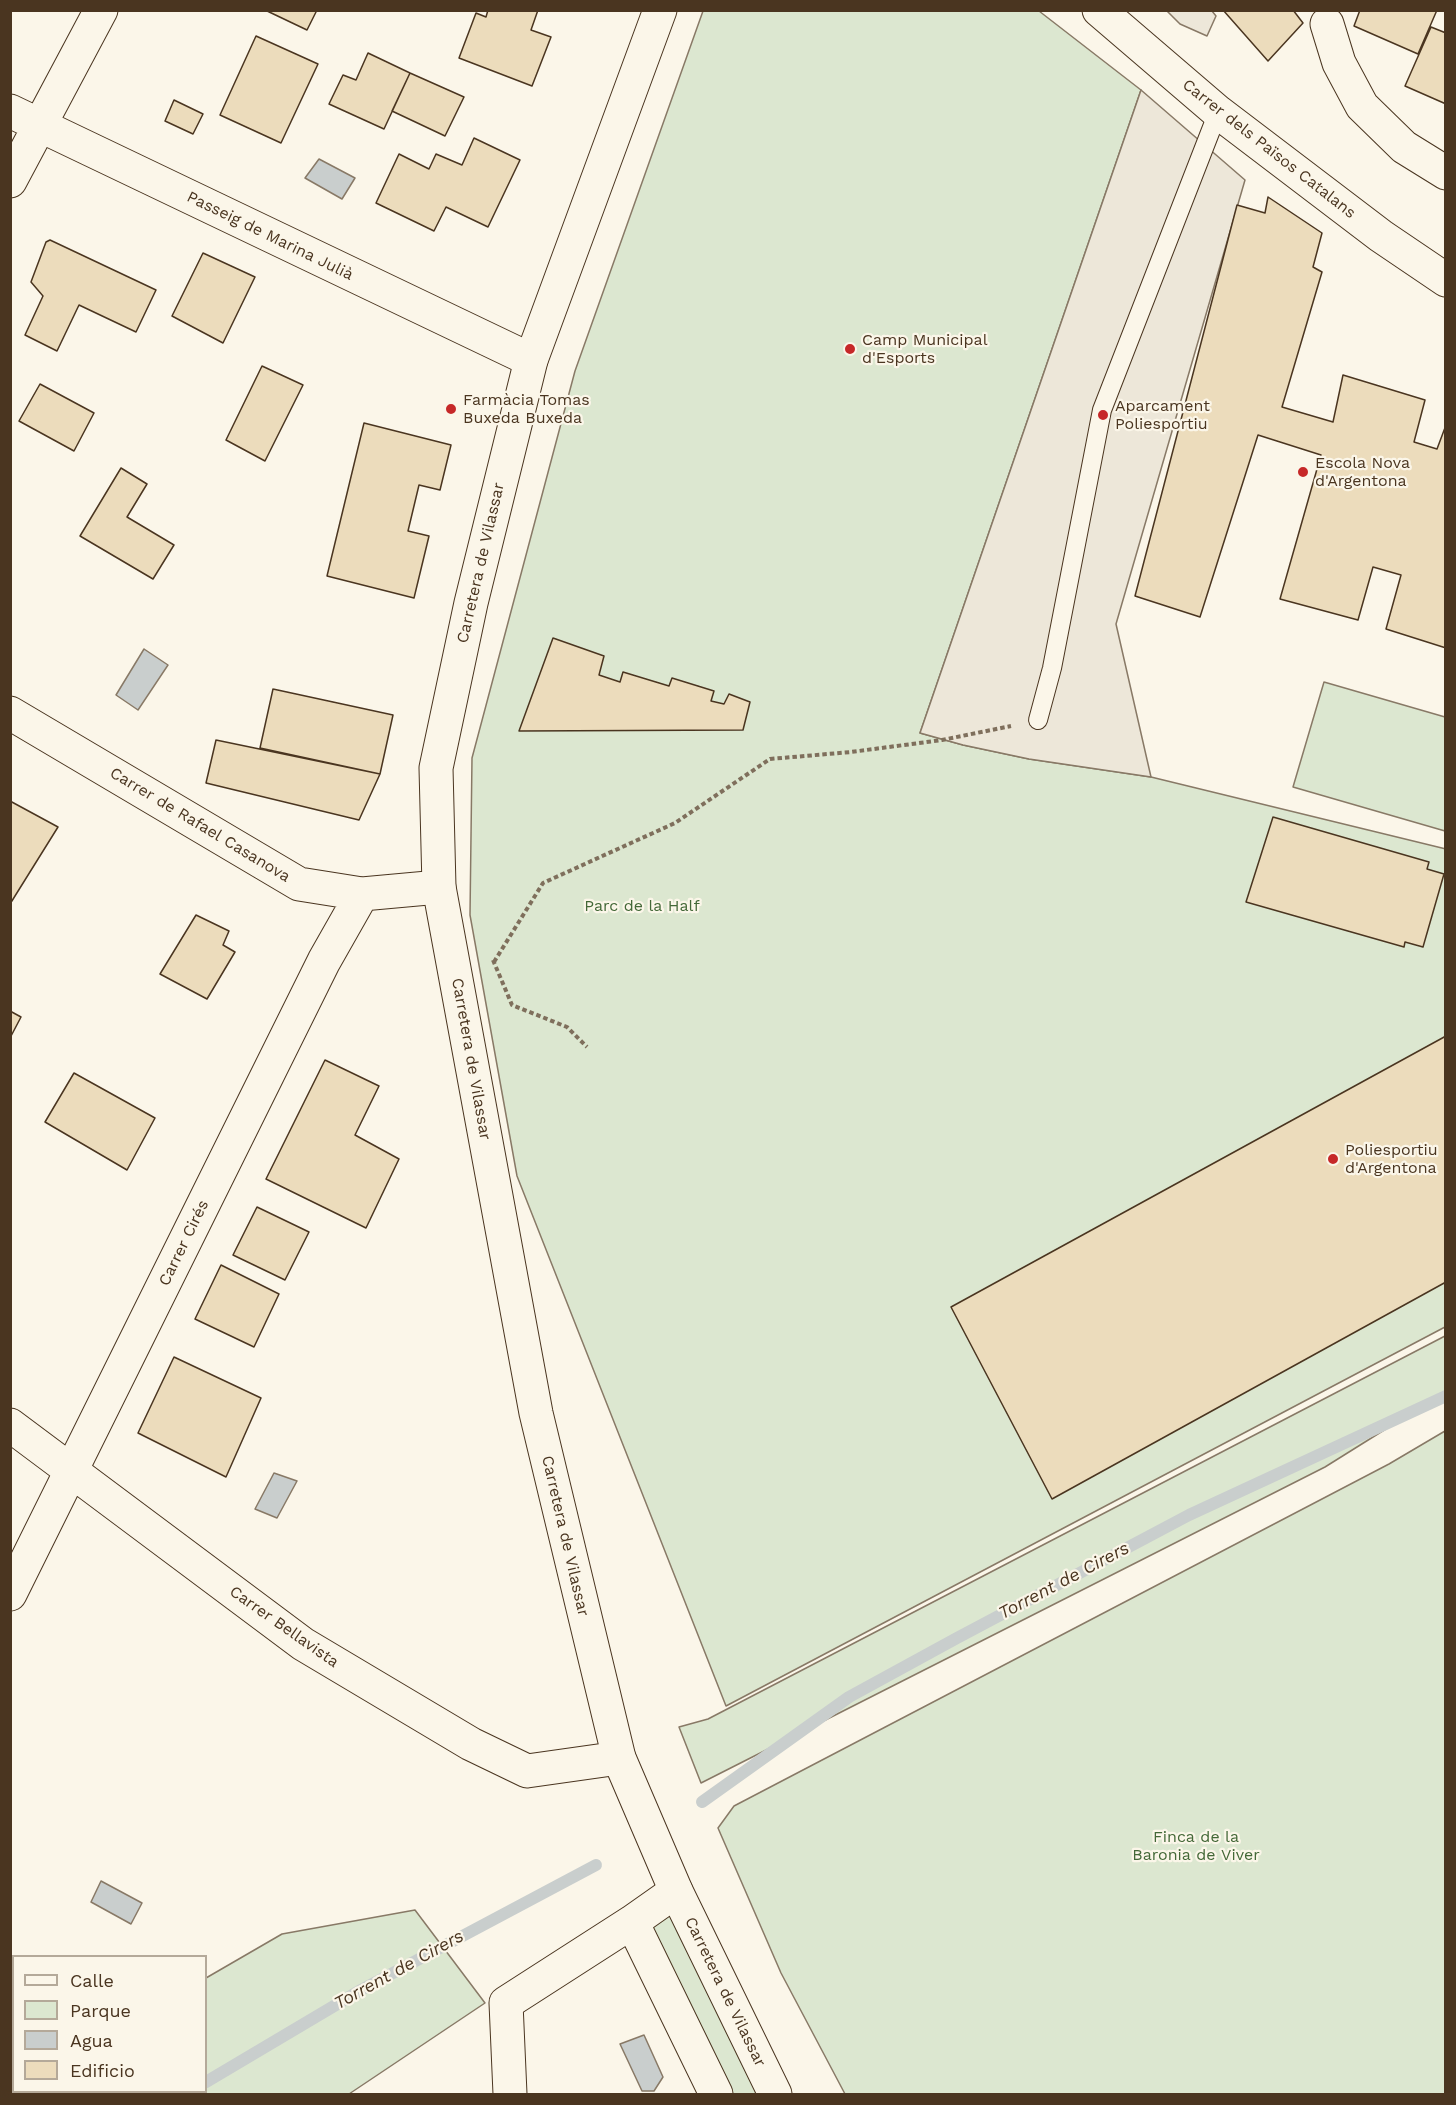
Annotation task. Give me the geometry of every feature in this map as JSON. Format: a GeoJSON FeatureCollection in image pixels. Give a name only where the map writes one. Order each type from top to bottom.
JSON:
{"type":"FeatureCollection","features":[{"type":"Feature","properties":{"kind":"street"},"geometry":{"type":"LineString","coordinates":[[10,181],[25,118],[100,10]]}},
{"type":"Feature","properties":{"kind":"street","name":"Carretera de Vilassar"},"geometry":{"type":"LineString","coordinates":[[660,10],[531,360],[471,603],[436,768],[439,887],[536,1413],[619,1758],[676,1891],[775,2094]]}},
{"type":"Feature","properties":{"kind":"street","name":"Carrer dels Països Catalans"},"geometry":{"type":"LineString","coordinates":[[1099,10],[1218,112],[1381,236],[1446,280]]}},
{"type":"Feature","properties":{"kind":"street"},"geometry":{"type":"LineString","coordinates":[[1327,24],[1339,63],[1362,106],[1404,147],[1446,173]]}},
{"type":"Feature","properties":{"kind":"street","name":"Passeig de Marina Julià"},"geometry":{"type":"LineString","coordinates":[[25,118],[531,360]]}},
{"type":"Feature","properties":{"kind":"street","name":"Carrer de Rafael Casanova"},"geometry":{"type":"LineString","coordinates":[[10,713],[299,884],[362,894],[439,887]]}},
{"type":"Feature","properties":{"kind":"street","name":"Carrer Cirés"},"geometry":{"type":"LineString","coordinates":[[10,1594],[324,961],[362,894]]}},
{"type":"Feature","properties":{"kind":"street","name":"Carrer Bellavista"},"geometry":{"type":"LineString","coordinates":[[10,1425],[303,1644],[471,1744],[526,1771],[619,1758]]}},
{"type":"Feature","properties":{"kind":"street"},"geometry":{"type":"LineString","coordinates":[[510,2094],[506,2003],[676,1891]]}},
{"type":"Feature","properties":{"kind":"street"},"geometry":{"type":"LineString","coordinates":[[632,1922],[716,2094]]}},
{"type":"Feature","properties":{"kind":"lane"},"geometry":{"type":"LineString","coordinates":[[1038,720],[1052,668],[1102,410],[1218,112]]}},
{"type":"Feature","properties":{"kind":"path"},"geometry":{"type":"LineString","coordinates":[[587,1047],[567,1027],[512,1005],[494,962],[543,883],[675,823],[770,759],[851,753],[942,740],[1038,720]]}},
{"type":"Feature","properties":{"kind":"green space","name":"Parc de la Half"},"geometry":{"type":"Polygon","coordinates":[[[703,11],[1039,11],[1141,90],[920,733],[1029,759],[1151,777],[1446,849],[1445,1327],[726,1706],[517,1176],[470,915],[472,758],[575,371],[703,11]]]}},
{"type":"Feature","properties":{"kind":"green space"},"geometry":{"type":"Polygon","coordinates":[[[1324,682],[1445,717],[1445,831],[1293,787],[1324,682]]]}},
{"type":"Feature","properties":{"kind":"green space"},"geometry":{"type":"Polygon","coordinates":[[[1445,1336],[1445,1392],[1325,1467],[701,1783],[679,1727],[708,1719],[1445,1336]]]}},
{"type":"Feature","properties":{"kind":"green space","name":"Finca de la Baronia de Viver"},"geometry":{"type":"Polygon","coordinates":[[[1445,1431],[1445,2094],[845,2094],[781,1973],[718,1828],[734,1806],[1389,1464],[1445,1431]]]}},
{"type":"Feature","properties":{"kind":"green space"},"geometry":{"type":"Polygon","coordinates":[[[676,1891],[775,2094],[716,2094],[632,1922],[676,1891]]]}},
{"type":"Feature","properties":{"kind":"green space"},"geometry":{"type":"Polygon","coordinates":[[[415,1910],[485,2003],[349,2094],[11,2094],[12,2089],[12,2093],[207,2093],[207,1977],[282,1934],[415,1910]]]}},
{"type":"Feature","properties":{"kind":"shaded area"},"geometry":{"type":"Polygon","coordinates":[[[1167,11],[1212,11],[1216,16],[1207,36],[1180,24],[1167,11]]]}},
{"type":"Feature","properties":{"kind":"shaded area","name":"Aparcament Poliesportiu"},"geometry":{"type":"Polygon","coordinates":[[[1141,90],[1245,180],[1116,624],[1151,777],[1029,759],[920,733],[1141,90]]]}},
{"type":"Feature","properties":{"kind":"water"},"geometry":{"type":"Polygon","coordinates":[[[319,159],[355,178],[342,199],[305,178],[319,159]]]}},
{"type":"Feature","properties":{"kind":"water"},"geometry":{"type":"Polygon","coordinates":[[[144,649],[168,665],[138,710],[116,695],[144,649]]]}},
{"type":"Feature","properties":{"kind":"water"},"geometry":{"type":"Polygon","coordinates":[[[274,1473],[297,1481],[277,1518],[255,1509],[274,1473]]]}},
{"type":"Feature","properties":{"kind":"water"},"geometry":{"type":"Polygon","coordinates":[[[101,1881],[142,1903],[131,1924],[91,1902],[101,1881]]]}},
{"type":"Feature","properties":{"kind":"water"},"geometry":{"type":"Polygon","coordinates":[[[644,2035],[663,2077],[654,2091],[642,2091],[620,2044],[644,2035]]]}},
{"type":"Feature","properties":{"kind":"building"},"geometry":{"type":"Polygon","coordinates":[[[265,10],[317,10],[307,30],[265,10]]]}},
{"type":"Feature","properties":{"kind":"building"},"geometry":{"type":"Polygon","coordinates":[[[488,10],[538,10],[531,30],[551,37],[532,86],[459,58],[476,13],[486,17],[488,10]]]}},
{"type":"Feature","properties":{"kind":"building"},"geometry":{"type":"Polygon","coordinates":[[[1223,10],[1293,10],[1303,23],[1268,61],[1223,10]]]}},
{"type":"Feature","properties":{"kind":"building"},"geometry":{"type":"Polygon","coordinates":[[[1360,10],[1437,10],[1418,54],[1354,26],[1360,10]]]}},
{"type":"Feature","properties":{"kind":"building"},"geometry":{"type":"Polygon","coordinates":[[[1431,27],[1446,33],[1446,104],[1405,86],[1431,27]]]}},
{"type":"Feature","properties":{"kind":"building"},"geometry":{"type":"Polygon","coordinates":[[[256,36],[318,64],[281,143],[220,115],[256,36]]]}},
{"type":"Feature","properties":{"kind":"building"},"geometry":{"type":"Polygon","coordinates":[[[368,53],[410,73],[384,129],[329,104],[343,75],[356,80],[368,53]]]}},
{"type":"Feature","properties":{"kind":"building"},"geometry":{"type":"Polygon","coordinates":[[[410,73],[464,97],[445,136],[392,111],[410,73]]]}},
{"type":"Feature","properties":{"kind":"building"},"geometry":{"type":"Polygon","coordinates":[[[174,100],[203,114],[193,134],[165,121],[174,100]]]}},
{"type":"Feature","properties":{"kind":"building"},"geometry":{"type":"Polygon","coordinates":[[[474,138],[520,160],[488,227],[446,207],[434,231],[376,203],[399,154],[429,169],[436,154],[462,165],[474,138]]]}},
{"type":"Feature","properties":{"kind":"building"},"geometry":{"type":"Polygon","coordinates":[[[1268,197],[1322,233],[1313,267],[1322,272],[1282,407],[1333,422],[1343,375],[1425,400],[1414,442],[1437,449],[1446,425],[1446,648],[1386,629],[1401,575],[1373,567],[1358,620],[1280,599],[1321,455],[1258,435],[1200,617],[1135,596],[1237,205],[1265,213],[1268,197]]]}},
{"type":"Feature","properties":{"kind":"building"},"geometry":{"type":"Polygon","coordinates":[[[50,240],[156,290],[136,332],[79,305],[57,351],[25,335],[43,296],[31,282],[46,242],[50,240]]]}},
{"type":"Feature","properties":{"kind":"building"},"geometry":{"type":"Polygon","coordinates":[[[203,253],[255,277],[223,343],[172,316],[203,253]]]}},
{"type":"Feature","properties":{"kind":"building"},"geometry":{"type":"Polygon","coordinates":[[[262,366],[303,385],[265,461],[226,440],[262,366]]]}},
{"type":"Feature","properties":{"kind":"building"},"geometry":{"type":"Polygon","coordinates":[[[40,384],[94,413],[74,451],[19,421],[40,384]]]}},
{"type":"Feature","properties":{"kind":"building"},"geometry":{"type":"Polygon","coordinates":[[[364,423],[451,445],[440,490],[419,485],[408,531],[429,536],[414,598],[327,576],[364,423]]]}},
{"type":"Feature","properties":{"kind":"building"},"geometry":{"type":"Polygon","coordinates":[[[121,468],[147,484],[127,517],[174,545],[153,579],[80,536],[121,468]]]}},
{"type":"Feature","properties":{"kind":"building"},"geometry":{"type":"Polygon","coordinates":[[[553,638],[604,656],[599,675],[620,682],[623,672],[669,686],[672,678],[714,691],[711,701],[724,704],[729,694],[750,702],[743,730],[519,731],[553,638]]]}},
{"type":"Feature","properties":{"kind":"building"},"geometry":{"type":"Polygon","coordinates":[[[273,689],[393,715],[380,774],[260,748],[273,689]]]}},
{"type":"Feature","properties":{"kind":"building"},"geometry":{"type":"Polygon","coordinates":[[[216,740],[380,774],[359,820],[206,783],[216,740]]]}},
{"type":"Feature","properties":{"kind":"building"},"geometry":{"type":"Polygon","coordinates":[[[10,801],[58,827],[10,904],[10,801]]]}},
{"type":"Feature","properties":{"kind":"building"},"geometry":{"type":"Polygon","coordinates":[[[1273,817],[1429,862],[1427,869],[1444,874],[1423,947],[1405,942],[1404,947],[1246,902],[1273,817]]]}},
{"type":"Feature","properties":{"kind":"building"},"geometry":{"type":"Polygon","coordinates":[[[196,915],[229,931],[223,945],[235,952],[207,999],[160,974],[196,915]]]}},
{"type":"Feature","properties":{"kind":"building"},"geometry":{"type":"Polygon","coordinates":[[[10,1011],[21,1017],[10,1038],[10,1011]]]}},
{"type":"Feature","properties":{"kind":"building","name":"Poliesportiu d'Argentona"},"geometry":{"type":"Polygon","coordinates":[[[1446,1036],[1446,1282],[1052,1499],[951,1307],[1446,1036]]]}},
{"type":"Feature","properties":{"kind":"building"},"geometry":{"type":"Polygon","coordinates":[[[325,1060],[379,1086],[355,1135],[399,1159],[366,1228],[266,1179],[325,1060]]]}},
{"type":"Feature","properties":{"kind":"building"},"geometry":{"type":"Polygon","coordinates":[[[74,1073],[155,1118],[127,1170],[45,1122],[74,1073]]]}},
{"type":"Feature","properties":{"kind":"building"},"geometry":{"type":"Polygon","coordinates":[[[257,1207],[309,1232],[285,1280],[233,1255],[257,1207]]]}},
{"type":"Feature","properties":{"kind":"building"},"geometry":{"type":"Polygon","coordinates":[[[221,1265],[279,1294],[254,1347],[195,1319],[221,1265]]]}},
{"type":"Feature","properties":{"kind":"building"},"geometry":{"type":"Polygon","coordinates":[[[174,1357],[261,1398],[226,1477],[138,1433],[174,1357]]]}},
{"type":"Feature","properties":{"kind":"waterway","name":"Torrent de Cirers"},"geometry":{"type":"LineString","coordinates":[[702,1802],[849,1697],[957,1638],[1189,1515],[1446,1396]]}},
{"type":"Feature","properties":{"kind":"waterway","name":"Torrent de Cirers"},"geometry":{"type":"LineString","coordinates":[[207,2081],[361,1990],[596,1865]]}},
{"type":"Feature","properties":{"kind":"place","name":"Camp Municipal d'Esports"},"geometry":{"type":"Point","coordinates":[850,349]}},
{"type":"Feature","properties":{"kind":"place","name":"Farmàcia Tomas Buxeda Buxeda"},"geometry":{"type":"Point","coordinates":[451,409]}},
{"type":"Feature","properties":{"kind":"place","name":"Aparcament Poliesportiu"},"geometry":{"type":"Point","coordinates":[1103,415]}},
{"type":"Feature","properties":{"kind":"place","name":"Escola Nova d'Argentona"},"geometry":{"type":"Point","coordinates":[1303,472]}},
{"type":"Feature","properties":{"kind":"place","name":"Poliesportiu d'Argentona"},"geometry":{"type":"Point","coordinates":[1333,1159]}}]}
